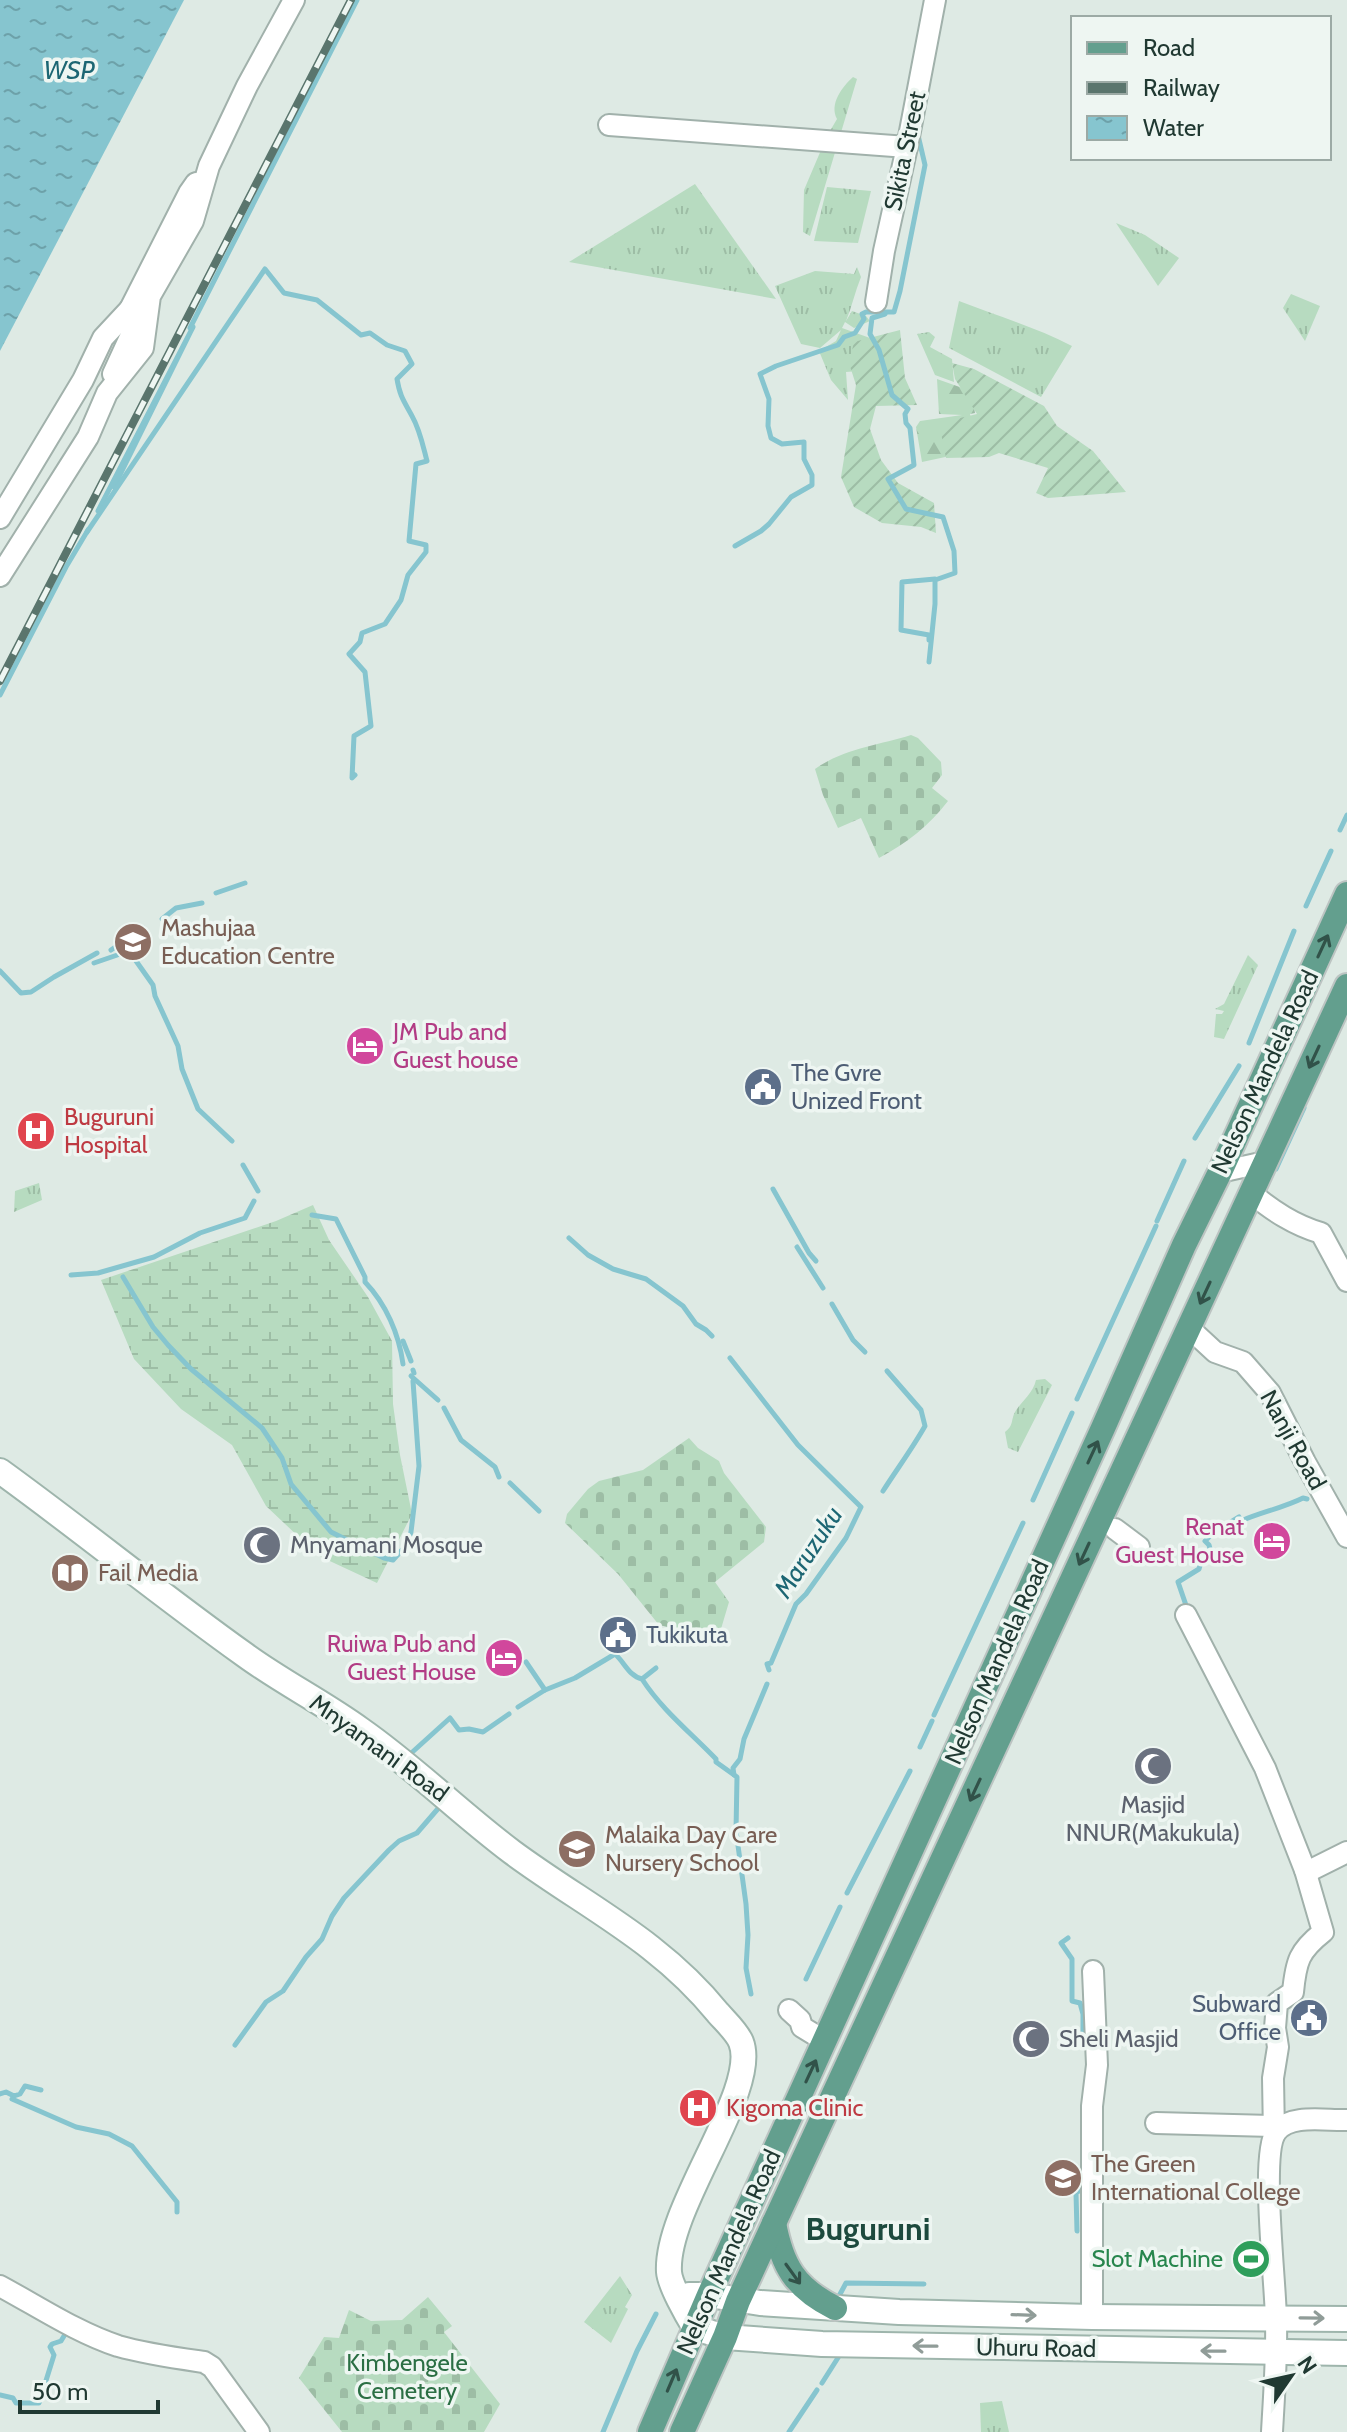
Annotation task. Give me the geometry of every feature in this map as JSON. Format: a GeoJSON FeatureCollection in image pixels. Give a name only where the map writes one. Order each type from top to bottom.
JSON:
{"type":"FeatureCollection","features":[{"type":"Feature","properties":{"kind":"main road","name":"Nelson Mandela Road"},"geometry":{"type":"LineString","coordinates":[[650,2432],[709,2295],[1184,1245],[1347,894]]}},
{"type":"Feature","properties":{"kind":"main road","name":"Nelson Mandela Road"},"geometry":{"type":"LineString","coordinates":[[682,2432],[738,2301],[1265,1162],[1341,1011],[1347,986]]}},
{"type":"Feature","properties":{"kind":"main road","name":"Mnyamani Road"},"geometry":{"type":"LineString","coordinates":[[0,1471],[249,1658],[361,1729],[527,1862],[637,1936],[694,1984],[741,2043],[743,2066],[730,2108],[675,2229],[669,2275],[679,2294]]}},
{"type":"Feature","properties":{"kind":"main road"},"geometry":{"type":"LineString","coordinates":[[774,2223],[784,2262],[796,2279],[817,2299],[835,2308]]}},
{"type":"Feature","properties":{"kind":"main road"},"geometry":{"type":"LineString","coordinates":[[679,2294],[695,2328]]}},
{"type":"Feature","properties":{"kind":"main road","name":"Uhuru Road"},"geometry":{"type":"LineString","coordinates":[[679,2294],[835,2308],[1092,2317],[1347,2319]]}},
{"type":"Feature","properties":{"kind":"main road","name":"Uhuru Road"},"geometry":{"type":"LineString","coordinates":[[695,2328],[725,2337],[822,2344],[1347,2353]]}},
{"type":"Feature","properties":{"kind":"street"},"geometry":{"type":"LineString","coordinates":[[107,393],[143,348],[150,296],[193,221],[209,166],[247,86],[294,0]]}},
{"type":"Feature","properties":{"kind":"street","name":"Sikita Street"},"geometry":{"type":"LineString","coordinates":[[876,302],[935,0]]}},
{"type":"Feature","properties":{"kind":"street"},"geometry":{"type":"LineString","coordinates":[[609,125],[907,147]]}},
{"type":"Feature","properties":{"kind":"street"},"geometry":{"type":"LineString","coordinates":[[0,518],[83,380],[103,338],[130,309],[189,193],[209,166]]}},
{"type":"Feature","properties":{"kind":"street"},"geometry":{"type":"LineString","coordinates":[[0,576],[88,437],[131,335],[130,309]]}},
{"type":"Feature","properties":{"kind":"street"},"geometry":{"type":"LineString","coordinates":[[1220,1172],[1265,1162]]}},
{"type":"Feature","properties":{"kind":"street"},"geometry":{"type":"LineString","coordinates":[[1251,1193],[1274,1212],[1300,1227],[1321,1233],[1341,1254],[1347,1281]]}},
{"type":"Feature","properties":{"kind":"street","name":"Nanji Road"},"geometry":{"type":"LineString","coordinates":[[1189,1328],[1215,1352],[1243,1362],[1270,1393],[1347,1537]]}},
{"type":"Feature","properties":{"kind":"street"},"geometry":{"type":"LineString","coordinates":[[1115,1529],[1139,1547]]}},
{"type":"Feature","properties":{"kind":"street"},"geometry":{"type":"LineString","coordinates":[[1186,1615],[1265,1768],[1305,1870],[1323,1932],[1307,1945],[1295,1970],[1293,1992],[1277,2003],[1275,2028],[1278,2047],[1273,2078],[1274,2130],[1269,2193],[1276,2317],[1272,2432]]}},
{"type":"Feature","properties":{"kind":"street"},"geometry":{"type":"LineString","coordinates":[[1305,1870],[1347,1852]]}},
{"type":"Feature","properties":{"kind":"street"},"geometry":{"type":"LineString","coordinates":[[1092,2317],[1092,2106],[1097,2065],[1093,1971]]}},
{"type":"Feature","properties":{"kind":"street"},"geometry":{"type":"LineString","coordinates":[[789,2010],[800,2020],[802,2027],[825,2041]]}},
{"type":"Feature","properties":{"kind":"street"},"geometry":{"type":"LineString","coordinates":[[1156,2123],[1274,2130],[1292,2122],[1347,2120]]}},
{"type":"Feature","properties":{"kind":"street"},"geometry":{"type":"LineString","coordinates":[[0,2286],[72,2327],[115,2345],[204,2362],[212,2367],[259,2432]]}},
{"type":"Feature","properties":{"kind":"green space"},"geometry":{"type":"Polygon","coordinates":[[[853,77],[857,79],[810,236],[803,232],[804,190],[837,119],[835,108],[838,96],[853,77]]]}},
{"type":"Feature","properties":{"kind":"green space"},"geometry":{"type":"Polygon","coordinates":[[[695,184],[776,299],[569,262],[695,184]]]}},
{"type":"Feature","properties":{"kind":"green space"},"geometry":{"type":"Polygon","coordinates":[[[827,187],[871,191],[858,243],[814,241],[827,187]]]}},
{"type":"Feature","properties":{"kind":"green space"},"geometry":{"type":"Polygon","coordinates":[[[1116,223],[1145,235],[1179,258],[1158,286],[1116,223]]]}},
{"type":"Feature","properties":{"kind":"green space"},"geometry":{"type":"Polygon","coordinates":[[[857,267],[861,277],[846,321],[852,311],[866,316],[870,321],[854,328],[845,322],[842,328],[870,338],[882,369],[846,372],[848,400],[831,380],[819,351],[836,341],[841,330],[820,348],[801,344],[775,286],[815,271],[854,274],[857,267]]]}},
{"type":"Feature","properties":{"kind":"green space"},"geometry":{"type":"Polygon","coordinates":[[[1291,294],[1320,306],[1305,341],[1283,308],[1291,294]]]}},
{"type":"Feature","properties":{"kind":"green space"},"geometry":{"type":"Polygon","coordinates":[[[959,301],[1072,346],[1041,397],[949,348],[959,301]]]}},
{"type":"Feature","properties":{"kind":"green space"},"geometry":{"type":"Polygon","coordinates":[[[900,330],[905,378],[917,405],[876,406],[870,429],[881,460],[898,483],[934,503],[936,533],[921,527],[882,523],[854,507],[841,477],[856,385],[849,363],[854,342],[900,330]]]}},
{"type":"Feature","properties":{"kind":"green space"},"geometry":{"type":"Polygon","coordinates":[[[929,332],[935,337],[930,347],[952,359],[954,382],[935,375],[917,334],[929,332]]]}},
{"type":"Feature","properties":{"kind":"green space"},"geometry":{"type":"Polygon","coordinates":[[[952,363],[974,369],[1044,406],[1057,426],[1093,451],[1126,492],[1048,498],[1036,493],[1048,468],[999,453],[989,457],[946,458],[939,423],[977,414],[955,379],[952,363]]]}},
{"type":"Feature","properties":{"kind":"green space"},"geometry":{"type":"Polygon","coordinates":[[[937,379],[971,391],[975,413],[970,414],[978,450],[922,462],[916,427],[920,421],[962,415],[939,414],[937,379]]]}},
{"type":"Feature","properties":{"kind":"green space"},"geometry":{"type":"Polygon","coordinates":[[[911,735],[918,738],[941,762],[942,775],[932,788],[948,801],[917,833],[879,858],[861,818],[838,828],[815,769],[849,752],[911,735]]]}},
{"type":"Feature","properties":{"kind":"green space"},"geometry":{"type":"Polygon","coordinates":[[[1248,955],[1258,965],[1224,1039],[1214,1037],[1216,1014],[1224,1011],[1215,1009],[1224,1004],[1248,955]]]}},
{"type":"Feature","properties":{"kind":"green space"},"geometry":{"type":"Polygon","coordinates":[[[39,1183],[42,1200],[14,1212],[15,1191],[39,1183]]]}},
{"type":"Feature","properties":{"kind":"green space"},"geometry":{"type":"Polygon","coordinates":[[[313,1205],[329,1240],[368,1297],[392,1341],[393,1404],[412,1514],[377,1583],[319,1556],[266,1506],[232,1445],[181,1409],[134,1359],[101,1280],[276,1221],[313,1205]]]}},
{"type":"Feature","properties":{"kind":"green space"},"geometry":{"type":"Polygon","coordinates":[[[1045,1379],[1052,1385],[1018,1452],[1008,1448],[1005,1432],[1011,1426],[1014,1414],[1036,1380],[1045,1379]]]}},
{"type":"Feature","properties":{"kind":"green space"},"geometry":{"type":"Polygon","coordinates":[[[689,1438],[698,1448],[719,1461],[724,1473],[766,1527],[764,1542],[715,1582],[729,1602],[718,1639],[659,1625],[618,1574],[565,1523],[567,1514],[599,1481],[643,1470],[689,1438]]]}},
{"type":"Feature","properties":{"kind":"green space"},"geometry":{"type":"Polygon","coordinates":[[[620,2276],[632,2295],[611,2343],[584,2322],[620,2276]]]}},
{"type":"Feature","properties":{"kind":"green space","name":"Kimbengele Cemetery"},"geometry":{"type":"Polygon","coordinates":[[[428,2297],[452,2326],[444,2332],[500,2404],[484,2432],[342,2432],[299,2378],[324,2337],[339,2338],[349,2310],[371,2321],[402,2320],[428,2297]]]}},
{"type":"Feature","properties":{"kind":"green space"},"geometry":{"type":"Polygon","coordinates":[[[1002,2401],[1009,2432],[981,2432],[980,2403],[1002,2401]]]}},
{"type":"Feature","properties":{"kind":"water","name":"WSP"},"geometry":{"type":"Polygon","coordinates":[[[0,0],[184,0],[0,351],[0,0]]]}},
{"type":"Feature","properties":{"kind":"waterway"},"geometry":{"type":"LineString","coordinates":[[190,328],[357,0]]}},
{"type":"Feature","properties":{"kind":"waterway"},"geometry":{"type":"LineString","coordinates":[[735,546],[761,531],[791,497],[812,485],[812,475],[804,459],[804,442],[782,444],[771,438],[769,399],[760,374],[838,345],[844,337],[855,333],[864,319],[862,314],[866,312],[894,312],[925,165],[918,135]]}},
{"type":"Feature","properties":{"kind":"waterway"},"geometry":{"type":"LineString","coordinates":[[87,532],[265,269],[284,293],[317,300],[361,335],[370,333],[387,345],[405,351],[412,364],[397,379],[398,385],[417,427],[427,461],[416,464],[409,541],[426,545],[426,552],[408,575],[401,600],[385,624],[362,633],[360,642],[349,654],[365,672],[371,726],[354,736],[352,778],[355,775]]}},
{"type":"Feature","properties":{"kind":"waterway"},"geometry":{"type":"LineString","coordinates":[[885,314],[872,318],[870,334],[879,350],[892,395],[908,409],[905,414],[910,428],[914,465],[888,479],[906,509],[943,517],[954,551],[955,573],[935,580],[929,662]]}},
{"type":"Feature","properties":{"kind":"waterway"},"geometry":{"type":"LineString","coordinates":[[98,511],[193,327],[114,487]]}},
{"type":"Feature","properties":{"kind":"waterway"},"geometry":{"type":"LineString","coordinates":[[0,695],[88,530]]}},
{"type":"Feature","properties":{"kind":"waterway"},"geometry":{"type":"LineString","coordinates":[[929,640],[929,635],[901,630],[902,582],[935,579]]}},
{"type":"Feature","properties":{"kind":"waterway"},"geometry":{"type":"LineString","coordinates":[[1340,830],[1347,815]]}},
{"type":"Feature","properties":{"kind":"waterway"},"geometry":{"type":"LineString","coordinates":[[1306,906],[1331,851]]}},
{"type":"Feature","properties":{"kind":"waterway"},"geometry":{"type":"LineString","coordinates":[[216,893],[245,883]]}},
{"type":"Feature","properties":{"kind":"waterway"},"geometry":{"type":"LineString","coordinates":[[162,919],[176,908],[202,903]]}},
{"type":"Feature","properties":{"kind":"waterway"},"geometry":{"type":"LineString","coordinates":[[111,950],[143,928]]}},
{"type":"Feature","properties":{"kind":"waterway"},"geometry":{"type":"LineString","coordinates":[[1249,1043],[1294,931]]}},
{"type":"Feature","properties":{"kind":"waterway"},"geometry":{"type":"LineString","coordinates":[[94,963],[129,951],[153,985],[178,1046],[182,1069],[198,1109],[232,1141]]}},
{"type":"Feature","properties":{"kind":"waterway"},"geometry":{"type":"LineString","coordinates":[[0,971],[21,993],[31,992],[97,953]]}},
{"type":"Feature","properties":{"kind":"waterway"},"geometry":{"type":"LineString","coordinates":[[1195,1138],[1239,1066]]}},
{"type":"Feature","properties":{"kind":"waterway"},"geometry":{"type":"LineString","coordinates":[[1276,1169],[1304,1108]]}},
{"type":"Feature","properties":{"kind":"waterway"},"geometry":{"type":"LineString","coordinates":[[1157,1221],[1184,1161]]}},
{"type":"Feature","properties":{"kind":"waterway"},"geometry":{"type":"LineString","coordinates":[[243,1165],[258,1191]]}},
{"type":"Feature","properties":{"kind":"waterway"},"geometry":{"type":"LineString","coordinates":[[773,1189],[816,1261]]}},
{"type":"Feature","properties":{"kind":"waterway"},"geometry":{"type":"LineString","coordinates":[[71,1275],[98,1273],[154,1257],[200,1233],[245,1218],[254,1201]]}},
{"type":"Feature","properties":{"kind":"waterway"},"geometry":{"type":"LineString","coordinates":[[312,1215],[336,1219],[365,1282],[390,1320],[403,1364]]}},
{"type":"Feature","properties":{"kind":"waterway"},"geometry":{"type":"LineString","coordinates":[[1077,1399],[1156,1226]]}},
{"type":"Feature","properties":{"kind":"waterway"},"geometry":{"type":"LineString","coordinates":[[569,1238],[588,1255],[613,1269],[646,1279],[683,1306],[696,1324],[712,1336]]}},
{"type":"Feature","properties":{"kind":"waterway"},"geometry":{"type":"LineString","coordinates":[[797,1247],[823,1288]]}},
{"type":"Feature","properties":{"kind":"waterway"},"geometry":{"type":"LineString","coordinates":[[123,1277],[153,1327],[168,1345],[191,1369],[262,1428],[282,1458],[291,1484],[331,1532],[384,1558],[393,1560],[402,1550]]}},
{"type":"Feature","properties":{"kind":"waterway"},"geometry":{"type":"LineString","coordinates":[[832,1304],[853,1340],[865,1352]]}},
{"type":"Feature","properties":{"kind":"waterway"},"geometry":{"type":"LineString","coordinates":[[403,1341],[411,1361]]}},
{"type":"Feature","properties":{"kind":"waterway","name":"Maruzuku"},"geometry":{"type":"LineString","coordinates":[[730,1358],[798,1445],[861,1507],[846,1538],[796,1604],[771,1663],[767,1664],[769,1670]]}},
{"type":"Feature","properties":{"kind":"waterway"},"geometry":{"type":"LineString","coordinates":[[883,1491],[925,1426],[921,1410],[887,1371]]}},
{"type":"Feature","properties":{"kind":"waterway"},"geometry":{"type":"LineString","coordinates":[[411,1376],[438,1400]]}},
{"type":"Feature","properties":{"kind":"waterway"},"geometry":{"type":"LineString","coordinates":[[405,1548],[411,1532],[419,1466],[413,1381]]}},
{"type":"Feature","properties":{"kind":"waterway"},"geometry":{"type":"LineString","coordinates":[[444,1408],[461,1440],[495,1467],[499,1477]]}},
{"type":"Feature","properties":{"kind":"waterway"},"geometry":{"type":"LineString","coordinates":[[1033,1500],[1072,1413]]}},
{"type":"Feature","properties":{"kind":"waterway"},"geometry":{"type":"LineString","coordinates":[[510,1483],[539,1511]]}},
{"type":"Feature","properties":{"kind":"waterway"},"geometry":{"type":"LineString","coordinates":[[1188,1611],[1178,1582],[1199,1569],[1201,1562],[1212,1556],[1205,1541],[1213,1533],[1239,1517],[1241,1521],[1307,1499]]}},
{"type":"Feature","properties":{"kind":"waterway"},"geometry":{"type":"LineString","coordinates":[[934,1715],[1023,1523]]}},
{"type":"Feature","properties":{"kind":"waterway"},"geometry":{"type":"LineString","coordinates":[[518,1707],[615,1654],[630,1672],[642,1679],[658,1701],[716,1762],[737,1777],[736,1831],[746,1904],[746,1968],[751,1994]]}},
{"type":"Feature","properties":{"kind":"waterway"},"geometry":{"type":"LineString","coordinates":[[526,1662],[545,1690]]}},
{"type":"Feature","properties":{"kind":"waterway"},"geometry":{"type":"LineString","coordinates":[[642,1679],[656,1668]]}},
{"type":"Feature","properties":{"kind":"waterway"},"geometry":{"type":"LineString","coordinates":[[734,1775],[733,1768],[740,1759],[744,1739],[767,1684]]}},
{"type":"Feature","properties":{"kind":"waterway"},"geometry":{"type":"LineString","coordinates":[[408,1756],[450,1718],[459,1730],[483,1732],[509,1714]]}},
{"type":"Feature","properties":{"kind":"waterway"},"geometry":{"type":"LineString","coordinates":[[920,1747],[932,1721]]}},
{"type":"Feature","properties":{"kind":"waterway"},"geometry":{"type":"LineString","coordinates":[[847,1893],[910,1771]]}},
{"type":"Feature","properties":{"kind":"waterway"},"geometry":{"type":"LineString","coordinates":[[235,2045],[266,2002],[283,1991],[322,1939],[344,1898],[399,1841],[417,1833],[442,1804]]}},
{"type":"Feature","properties":{"kind":"waterway"},"geometry":{"type":"LineString","coordinates":[[806,1979],[840,1907]]}},
{"type":"Feature","properties":{"kind":"waterway"},"geometry":{"type":"LineString","coordinates":[[1068,1938],[1061,1943],[1072,1959],[1072,2001],[1080,2003],[1083,2045],[1090,2050]]}},
{"type":"Feature","properties":{"kind":"waterway"},"geometry":{"type":"LineString","coordinates":[[0,2094],[6,2092],[14,2096],[20,2094],[25,2086],[41,2090]]}},
{"type":"Feature","properties":{"kind":"waterway"},"geometry":{"type":"LineString","coordinates":[[12,2099],[76,2127],[109,2134],[132,2146],[177,2202],[177,2212]]}},
{"type":"Feature","properties":{"kind":"waterway"},"geometry":{"type":"LineString","coordinates":[[1077,2231],[1076,2193],[1087,2186]]}},
{"type":"Feature","properties":{"kind":"waterway"},"geometry":{"type":"LineString","coordinates":[[839,2296],[846,2283],[924,2284]]}},
{"type":"Feature","properties":{"kind":"waterway"},"geometry":{"type":"LineString","coordinates":[[603,2432],[656,2314]]}},
{"type":"Feature","properties":{"kind":"waterway"},"geometry":{"type":"LineString","coordinates":[[0,2395],[13,2398],[16,2403],[39,2403],[54,2355],[50,2347],[61,2341],[67,2331]]}},
{"type":"Feature","properties":{"kind":"waterway"},"geometry":{"type":"LineString","coordinates":[[822,2383],[841,2353]]}},
{"type":"Feature","properties":{"kind":"waterway"},"geometry":{"type":"LineString","coordinates":[[789,2432],[817,2390]]}},
{"type":"Feature","properties":{"kind":"railway"},"geometry":{"type":"LineString","coordinates":[[0,681],[351,0]]}},
{"type":"Feature","properties":{"kind":"place","name":"Mashujaa Education Centre"},"geometry":{"type":"Point","coordinates":[133,942]}},
{"type":"Feature","properties":{"kind":"place","name":"JM Pub and Guest house"},"geometry":{"type":"Point","coordinates":[365,1046]}},
{"type":"Feature","properties":{"kind":"place","name":"The Gvre Unized Front"},"geometry":{"type":"Point","coordinates":[763,1087]}},
{"type":"Feature","properties":{"kind":"place","name":"Buguruni Hospital"},"geometry":{"type":"Point","coordinates":[36,1131]}},
{"type":"Feature","properties":{"kind":"place","name":"Renat Guest House"},"geometry":{"type":"Point","coordinates":[1272,1541]}},
{"type":"Feature","properties":{"kind":"place","name":"Mnyamani Mosque"},"geometry":{"type":"Point","coordinates":[262,1545]}},
{"type":"Feature","properties":{"kind":"place","name":"Fail Media"},"geometry":{"type":"Point","coordinates":[70,1573]}},
{"type":"Feature","properties":{"kind":"place","name":"Tukikuta"},"geometry":{"type":"Point","coordinates":[618,1635]}},
{"type":"Feature","properties":{"kind":"place","name":"Ruiwa Pub and Guest House"},"geometry":{"type":"Point","coordinates":[504,1658]}},
{"type":"Feature","properties":{"kind":"place","name":"Masjid NNUR(Makukula)"},"geometry":{"type":"Point","coordinates":[1153,1766]}},
{"type":"Feature","properties":{"kind":"place","name":"Malaika Day Care Nursery School"},"geometry":{"type":"Point","coordinates":[577,1849]}},
{"type":"Feature","properties":{"kind":"place","name":"Subward Office"},"geometry":{"type":"Point","coordinates":[1309,2018]}},
{"type":"Feature","properties":{"kind":"place","name":"Sheli Masjid"},"geometry":{"type":"Point","coordinates":[1031,2039]}},
{"type":"Feature","properties":{"kind":"place","name":"Kigoma Clinic"},"geometry":{"type":"Point","coordinates":[698,2108]}},
{"type":"Feature","properties":{"kind":"place","name":"The Green International College"},"geometry":{"type":"Point","coordinates":[1063,2178]}},
{"type":"Feature","properties":{"kind":"place","name":"Slot Machine"},"geometry":{"type":"Point","coordinates":[1251,2259]}},
{"type":"Feature","properties":{"kind":"district","name":"Buguruni"},"geometry":{"type":"Point","coordinates":[868,2229]}}]}
